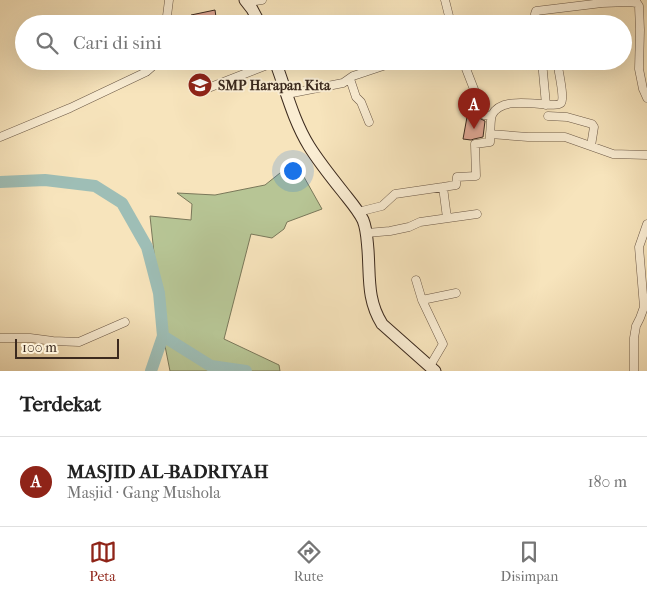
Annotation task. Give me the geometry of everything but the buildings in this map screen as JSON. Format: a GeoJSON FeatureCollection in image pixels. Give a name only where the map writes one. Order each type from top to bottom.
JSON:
{"type":"FeatureCollection","features":[{"type":"Feature","properties":{"kind":"main road"},"geometry":{"type":"LineString","coordinates":[[246,1],[254,15]]}},
{"type":"Feature","properties":{"kind":"main road"},"geometry":{"type":"LineString","coordinates":[[278,70],[296,121],[309,146],[327,172],[360,209],[367,233],[370,288],[372,302],[377,315],[382,324],[432,368]]}},
{"type":"Feature","properties":{"kind":"street"},"geometry":{"type":"LineString","coordinates":[[167,15],[169,0]]}},
{"type":"Feature","properties":{"kind":"street"},"geometry":{"type":"LineString","coordinates":[[246,1],[262,0]]}},
{"type":"Feature","properties":{"kind":"street"},"geometry":{"type":"LineString","coordinates":[[445,0],[449,15]]}},
{"type":"Feature","properties":{"kind":"street"},"geometry":{"type":"LineString","coordinates":[[535,15],[536,11],[602,1],[637,3],[644,30],[639,69],[647,98]]}},
{"type":"Feature","properties":{"kind":"street"},"geometry":{"type":"LineString","coordinates":[[0,137],[70,108],[148,70]]}},
{"type":"Feature","properties":{"kind":"street"},"geometry":{"type":"LineString","coordinates":[[203,90],[253,70]]}},
{"type":"Feature","properties":{"kind":"street"},"geometry":{"type":"LineString","coordinates":[[287,94],[343,83],[353,76],[371,70]]}},
{"type":"Feature","properties":{"kind":"street"},"geometry":{"type":"LineString","coordinates":[[467,70],[484,115],[491,116]]}},
{"type":"Feature","properties":{"kind":"street"},"geometry":{"type":"LineString","coordinates":[[543,70],[546,105]]}},
{"type":"Feature","properties":{"kind":"street"},"geometry":{"type":"LineString","coordinates":[[360,209],[382,206],[394,194],[443,187],[456,184],[457,177],[476,176],[475,144],[490,142],[491,116],[496,109],[508,104],[536,103],[558,105],[562,101],[558,70]]}},
{"type":"Feature","properties":{"kind":"street"},"geometry":{"type":"LineString","coordinates":[[350,79],[356,97],[361,102],[369,122]]}},
{"type":"Feature","properties":{"kind":"street"},"geometry":{"type":"LineString","coordinates":[[548,116],[567,117],[592,124],[594,127],[591,146]]}},
{"type":"Feature","properties":{"kind":"street"},"geometry":{"type":"LineString","coordinates":[[490,134],[565,137],[613,154],[647,156]]}},
{"type":"Feature","properties":{"kind":"street"},"geometry":{"type":"LineString","coordinates":[[443,187],[447,218]]}},
{"type":"Feature","properties":{"kind":"street"},"geometry":{"type":"LineString","coordinates":[[367,233],[390,231],[409,227],[420,222],[477,214]]}},
{"type":"Feature","properties":{"kind":"street"},"geometry":{"type":"LineString","coordinates":[[634,371],[634,338],[636,326],[644,307],[639,247],[647,224]]}},
{"type":"Feature","properties":{"kind":"street"},"geometry":{"type":"LineString","coordinates":[[416,280],[422,300],[443,344],[432,368]]}},
{"type":"Feature","properties":{"kind":"street"},"geometry":{"type":"LineString","coordinates":[[422,300],[456,293]]}},
{"type":"Feature","properties":{"kind":"street"},"geometry":{"type":"LineString","coordinates":[[0,338],[30,338],[79,342],[125,322]]}},
{"type":"Feature","properties":{"kind":"green space"},"geometry":{"type":"Polygon","coordinates":[[[295,161],[322,209],[287,222],[284,229],[272,238],[251,234],[224,339],[279,365],[280,371],[170,371],[163,336],[150,216],[191,220],[192,204],[177,193],[215,195],[265,185],[295,161]]]}},
{"type":"Feature","properties":{"kind":"waterway"},"geometry":{"type":"LineString","coordinates":[[0,182],[45,180],[95,186],[122,203],[147,247],[159,293],[163,336],[151,371]]}},
{"type":"Feature","properties":{"kind":"waterway"},"geometry":{"type":"LineString","coordinates":[[163,336],[211,366],[246,371]]}},
{"type":"Feature","properties":{"kind":"place","name":"SMP Harapan Kita"},"geometry":{"type":"Point","coordinates":[200,85]}},
{"type":"Feature","properties":{"kind":"place","name":"MASJID AL-BADRIYAH"},"geometry":{"type":"Point","coordinates":[474,129]}}]}
